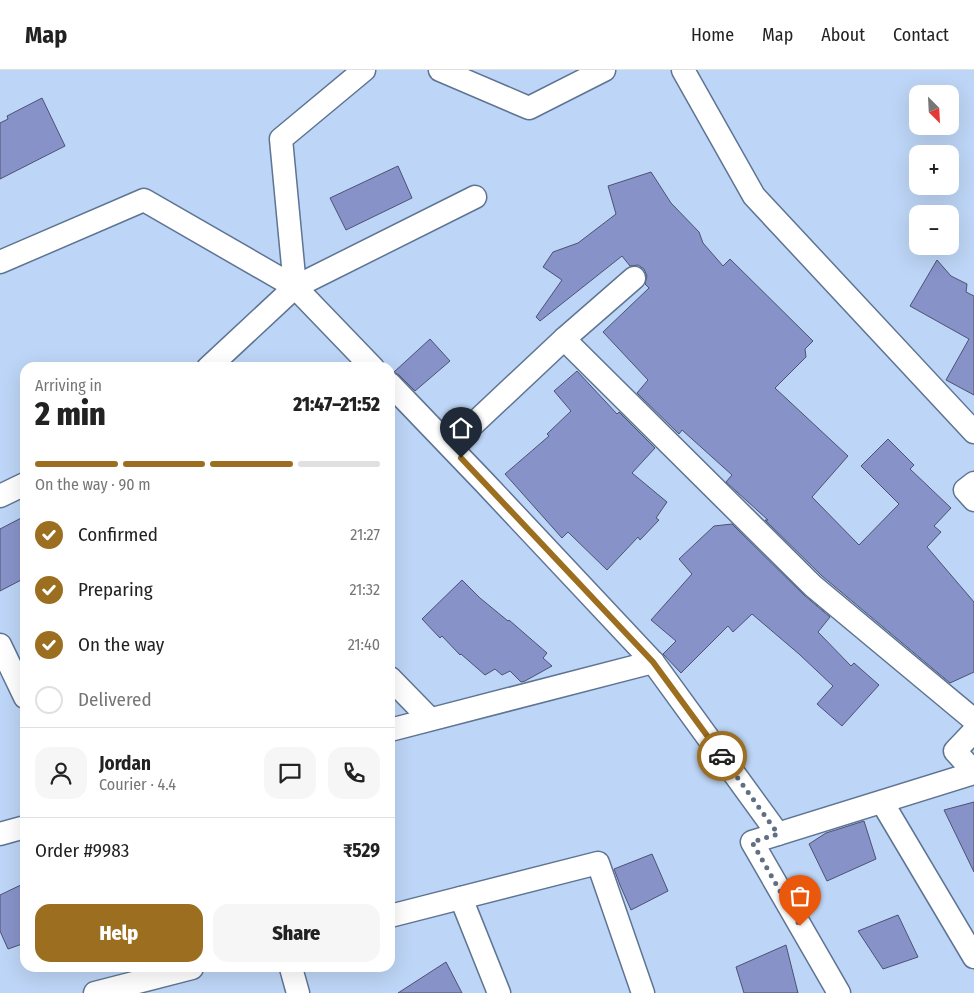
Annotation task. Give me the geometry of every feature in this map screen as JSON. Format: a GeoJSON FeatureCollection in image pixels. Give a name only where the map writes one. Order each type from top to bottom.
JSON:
{"type":"FeatureCollection","features":[{"type":"Feature","properties":{"kind":"street"},"geometry":{"type":"LineString","coordinates":[[295,286],[281,140],[364,70]]}},
{"type":"Feature","properties":{"kind":"street"},"geometry":{"type":"LineString","coordinates":[[440,70],[529,108],[604,70]]}},
{"type":"Feature","properties":{"kind":"street"},"geometry":{"type":"LineString","coordinates":[[683,70],[754,196],[974,432]]}},
{"type":"Feature","properties":{"kind":"street"},"geometry":{"type":"LineString","coordinates":[[214,362],[295,286],[475,197]]}},
{"type":"Feature","properties":{"kind":"street"},"geometry":{"type":"LineString","coordinates":[[0,262],[144,200],[295,286],[368,362]]}},
{"type":"Feature","properties":{"kind":"street"},"geometry":{"type":"LineString","coordinates":[[450,446],[564,338],[634,278]]}},
{"type":"Feature","properties":{"kind":"street"},"geometry":{"type":"LineString","coordinates":[[564,338],[813,586],[974,720]]}},
{"type":"Feature","properties":{"kind":"street"},"geometry":{"type":"LineString","coordinates":[[395,389],[653,662],[778,834]]}},
{"type":"Feature","properties":{"kind":"street"},"geometry":{"type":"LineString","coordinates":[[974,483],[965,490],[974,500]]}},
{"type":"Feature","properties":{"kind":"street"},"geometry":{"type":"LineString","coordinates":[[0,496],[20,486]]}},
{"type":"Feature","properties":{"kind":"street"},"geometry":{"type":"LineString","coordinates":[[0,645],[20,687]]}},
{"type":"Feature","properties":{"kind":"street"},"geometry":{"type":"LineString","coordinates":[[395,729],[653,662]]}},
{"type":"Feature","properties":{"kind":"street"},"geometry":{"type":"LineString","coordinates":[[395,683],[430,719]]}},
{"type":"Feature","properties":{"kind":"street"},"geometry":{"type":"LineString","coordinates":[[839,993],[752,842],[974,773],[955,751],[974,731]]}},
{"type":"Feature","properties":{"kind":"street"},"geometry":{"type":"LineString","coordinates":[[882,802],[974,957]]}},
{"type":"Feature","properties":{"kind":"street"},"geometry":{"type":"LineString","coordinates":[[0,834],[20,828]]}},
{"type":"Feature","properties":{"kind":"street"},"geometry":{"type":"LineString","coordinates":[[395,915],[598,863],[643,993]]}},
{"type":"Feature","properties":{"kind":"street"},"geometry":{"type":"LineString","coordinates":[[461,898],[500,993]]}},
{"type":"Feature","properties":{"kind":"street"},"geometry":{"type":"LineString","coordinates":[[95,993],[176,972]]}},
{"type":"Feature","properties":{"kind":"street"},"geometry":{"type":"LineString","coordinates":[[292,972],[298,993]]}},
{"type":"Feature","properties":{"kind":"building"},"geometry":{"type":"Polygon","coordinates":[[[42,98],[65,146],[0,179],[0,123],[8,119],[7,116],[42,98]]]}},
{"type":"Feature","properties":{"kind":"building"},"geometry":{"type":"Polygon","coordinates":[[[398,166],[412,198],[346,230],[330,198],[398,166]]]}},
{"type":"Feature","properties":{"kind":"building"},"geometry":{"type":"Polygon","coordinates":[[[651,172],[671,203],[699,232],[703,243],[723,266],[730,259],[813,341],[805,349],[806,357],[775,388],[848,456],[812,497],[859,545],[899,504],[861,466],[888,439],[914,465],[910,469],[951,508],[934,526],[941,532],[927,547],[974,602],[974,672],[950,683],[822,576],[765,520],[768,520],[726,482],[732,475],[682,430],[679,434],[637,393],[648,380],[603,332],[649,288],[645,284],[647,276],[644,269],[638,265],[630,266],[622,256],[540,321],[536,317],[562,280],[543,267],[553,252],[578,243],[616,214],[608,186],[651,172]]]}},
{"type":"Feature","properties":{"kind":"building"},"geometry":{"type":"Polygon","coordinates":[[[937,260],[951,276],[967,284],[966,292],[974,296],[974,395],[946,380],[969,339],[910,306],[937,260]]]}},
{"type":"Feature","properties":{"kind":"building"},"geometry":{"type":"Polygon","coordinates":[[[430,339],[450,361],[415,391],[395,371],[430,339]]]}},
{"type":"Feature","properties":{"kind":"building"},"geometry":{"type":"Polygon","coordinates":[[[577,371],[617,414],[619,412],[655,448],[632,473],[667,502],[656,518],[659,520],[640,540],[638,537],[607,570],[568,532],[562,538],[505,474],[549,436],[547,434],[571,411],[554,391],[577,371]]]}},
{"type":"Feature","properties":{"kind":"building"},"geometry":{"type":"Polygon","coordinates":[[[20,519],[20,581],[0,591],[0,529],[20,519]]]}},
{"type":"Feature","properties":{"kind":"building"},"geometry":{"type":"Polygon","coordinates":[[[732,524],[804,595],[830,617],[818,632],[851,666],[854,663],[879,685],[842,726],[817,704],[833,686],[752,614],[733,632],[728,626],[681,673],[663,654],[676,641],[651,620],[692,574],[679,559],[714,526],[732,524]]]}},
{"type":"Feature","properties":{"kind":"building"},"geometry":{"type":"Polygon","coordinates":[[[462,580],[480,598],[547,653],[543,658],[552,666],[521,682],[510,671],[502,675],[495,669],[485,675],[460,655],[442,636],[440,638],[422,619],[462,580]]]}},
{"type":"Feature","properties":{"kind":"building"},"geometry":{"type":"Polygon","coordinates":[[[974,802],[974,872],[944,810],[974,802]]]}},
{"type":"Feature","properties":{"kind":"building"},"geometry":{"type":"Polygon","coordinates":[[[864,821],[876,859],[827,881],[809,844],[826,833],[864,821]]]}},
{"type":"Feature","properties":{"kind":"building"},"geometry":{"type":"Polygon","coordinates":[[[652,854],[668,891],[631,910],[614,869],[652,854]]]}},
{"type":"Feature","properties":{"kind":"building"},"geometry":{"type":"Polygon","coordinates":[[[20,885],[20,945],[8,949],[0,931],[0,895],[20,885]]]}},
{"type":"Feature","properties":{"kind":"building"},"geometry":{"type":"Polygon","coordinates":[[[898,915],[918,957],[883,969],[858,931],[898,915]]]}},
{"type":"Feature","properties":{"kind":"building"},"geometry":{"type":"Polygon","coordinates":[[[786,945],[798,993],[744,993],[736,967],[786,945]]]}},
{"type":"Feature","properties":{"kind":"building"},"geometry":{"type":"Polygon","coordinates":[[[446,962],[462,993],[398,993],[446,962]]]}},
{"type":"Feature","properties":{"kind":"way so far"},"geometry":{"type":"LineString","coordinates":[[722,756],[778,834],[752,842],[800,926]]}},
{"type":"Feature","properties":{"kind":"route"},"geometry":{"type":"LineString","coordinates":[[461,458],[653,662],[722,756]]}}]}
